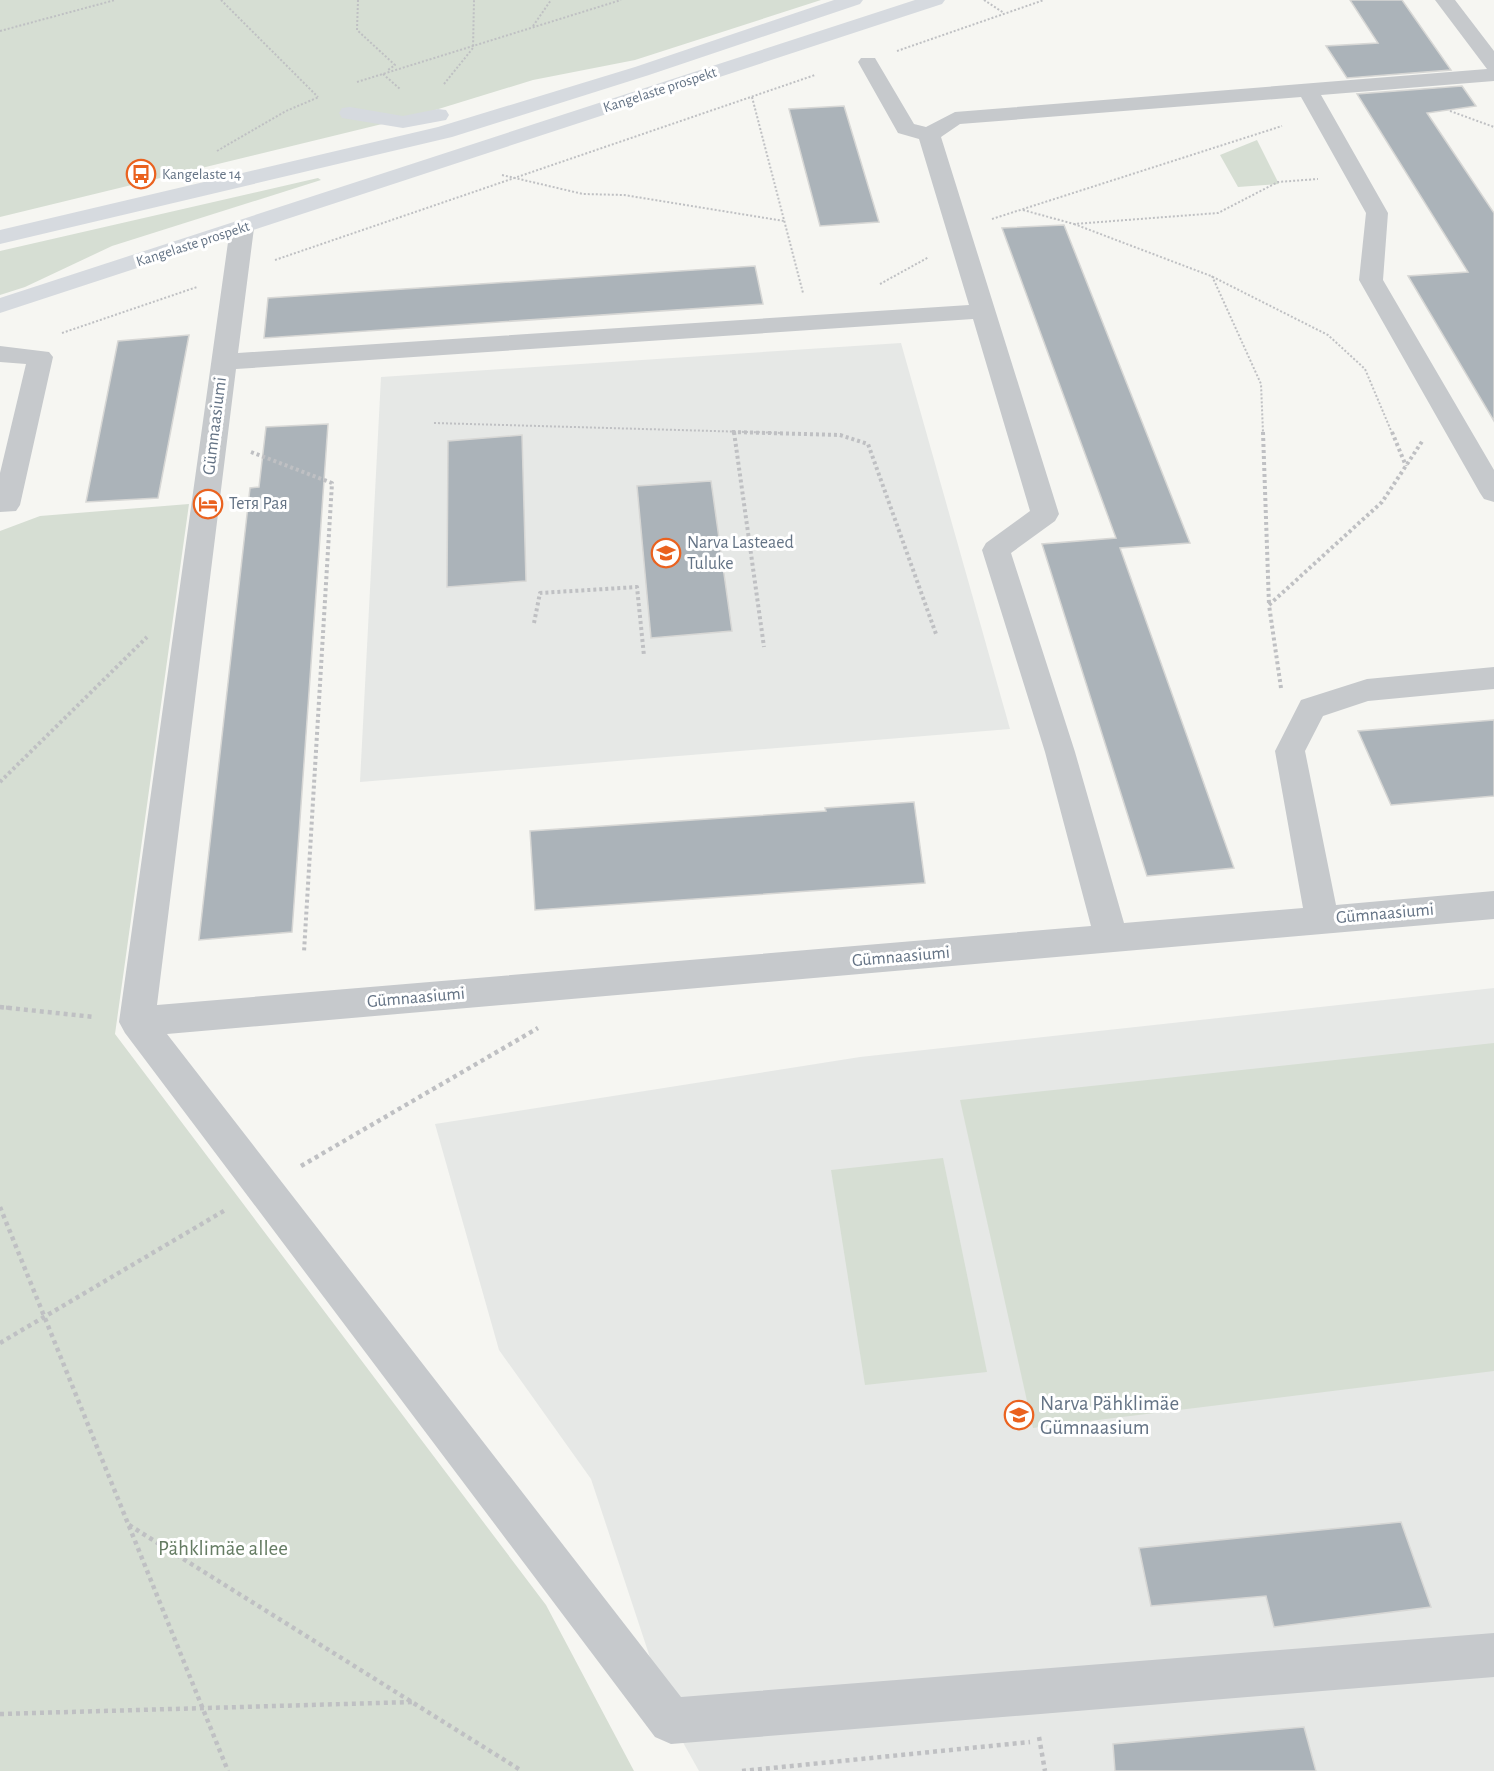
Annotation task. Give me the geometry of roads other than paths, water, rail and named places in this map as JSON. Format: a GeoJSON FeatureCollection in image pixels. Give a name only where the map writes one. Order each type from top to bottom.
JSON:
{"type":"FeatureCollection","features":[{"type":"Feature","properties":{"kind":"main road","name":"Kangelaste prospekt"},"geometry":{"type":"LineString","coordinates":[[0,237],[444,132],[642,71],[853,0]]}},
{"type":"Feature","properties":{"kind":"main road","name":"Kangelaste prospekt"},"geometry":{"type":"LineString","coordinates":[[0,306],[935,0]]}},
{"type":"Feature","properties":{"kind":"main road"},"geometry":{"type":"LineString","coordinates":[[350,113],[403,122],[559,84],[642,71]]}},
{"type":"Feature","properties":{"kind":"main road"},"geometry":{"type":"LineString","coordinates":[[373,150],[386,180]]}},
{"type":"Feature","properties":{"kind":"street"},"geometry":{"type":"LineString","coordinates":[[1445,0],[1494,65]]}},
{"type":"Feature","properties":{"kind":"street"},"geometry":{"type":"LineString","coordinates":[[868,62],[906,128],[929,135]]}},
{"type":"Feature","properties":{"kind":"street"},"geometry":{"type":"LineString","coordinates":[[929,135],[954,118],[1494,75]]}},
{"type":"Feature","properties":{"kind":"street"},"geometry":{"type":"LineString","coordinates":[[1307,89],[1377,213],[1371,280],[1494,493]]}},
{"type":"Feature","properties":{"kind":"street"},"geometry":{"type":"LineString","coordinates":[[929,135],[960,229],[1044,514],[996,550],[1060,752],[1112,939]]}},
{"type":"Feature","properties":{"kind":"street","name":"Gümnaasiumi"},"geometry":{"type":"LineString","coordinates":[[242,228],[136,1022],[1494,905]]}},
{"type":"Feature","properties":{"kind":"street"},"geometry":{"type":"LineString","coordinates":[[224,362],[984,311]]}},
{"type":"Feature","properties":{"kind":"street"},"geometry":{"type":"LineString","coordinates":[[0,354],[40,357],[6,505]]}},
{"type":"Feature","properties":{"kind":"street"},"geometry":{"type":"LineString","coordinates":[[1322,920],[1290,751],[1312,708],[1367,690],[1494,678]]}},
{"type":"Feature","properties":{"kind":"street"},"geometry":{"type":"LineString","coordinates":[[136,1022],[671,1721],[1494,1655]]}},
{"type":"Feature","properties":{"kind":"place","name":"Kangelaste 14"},"geometry":{"type":"Point","coordinates":[141,174]}},
{"type":"Feature","properties":{"kind":"place","name":"Тетя Рая"},"geometry":{"type":"Point","coordinates":[208,504]}},
{"type":"Feature","properties":{"kind":"place","name":"Narva Lasteaed Tuluke"},"geometry":{"type":"Point","coordinates":[666,553]}},
{"type":"Feature","properties":{"kind":"place","name":"Narva Pähklimäe Gümnaasium"},"geometry":{"type":"Point","coordinates":[1019,1415]}},
{"type":"Feature","properties":{"kind":"park label","name":"Pähklimäe allee"},"geometry":{"type":"Point","coordinates":[223,1548]}}]}
